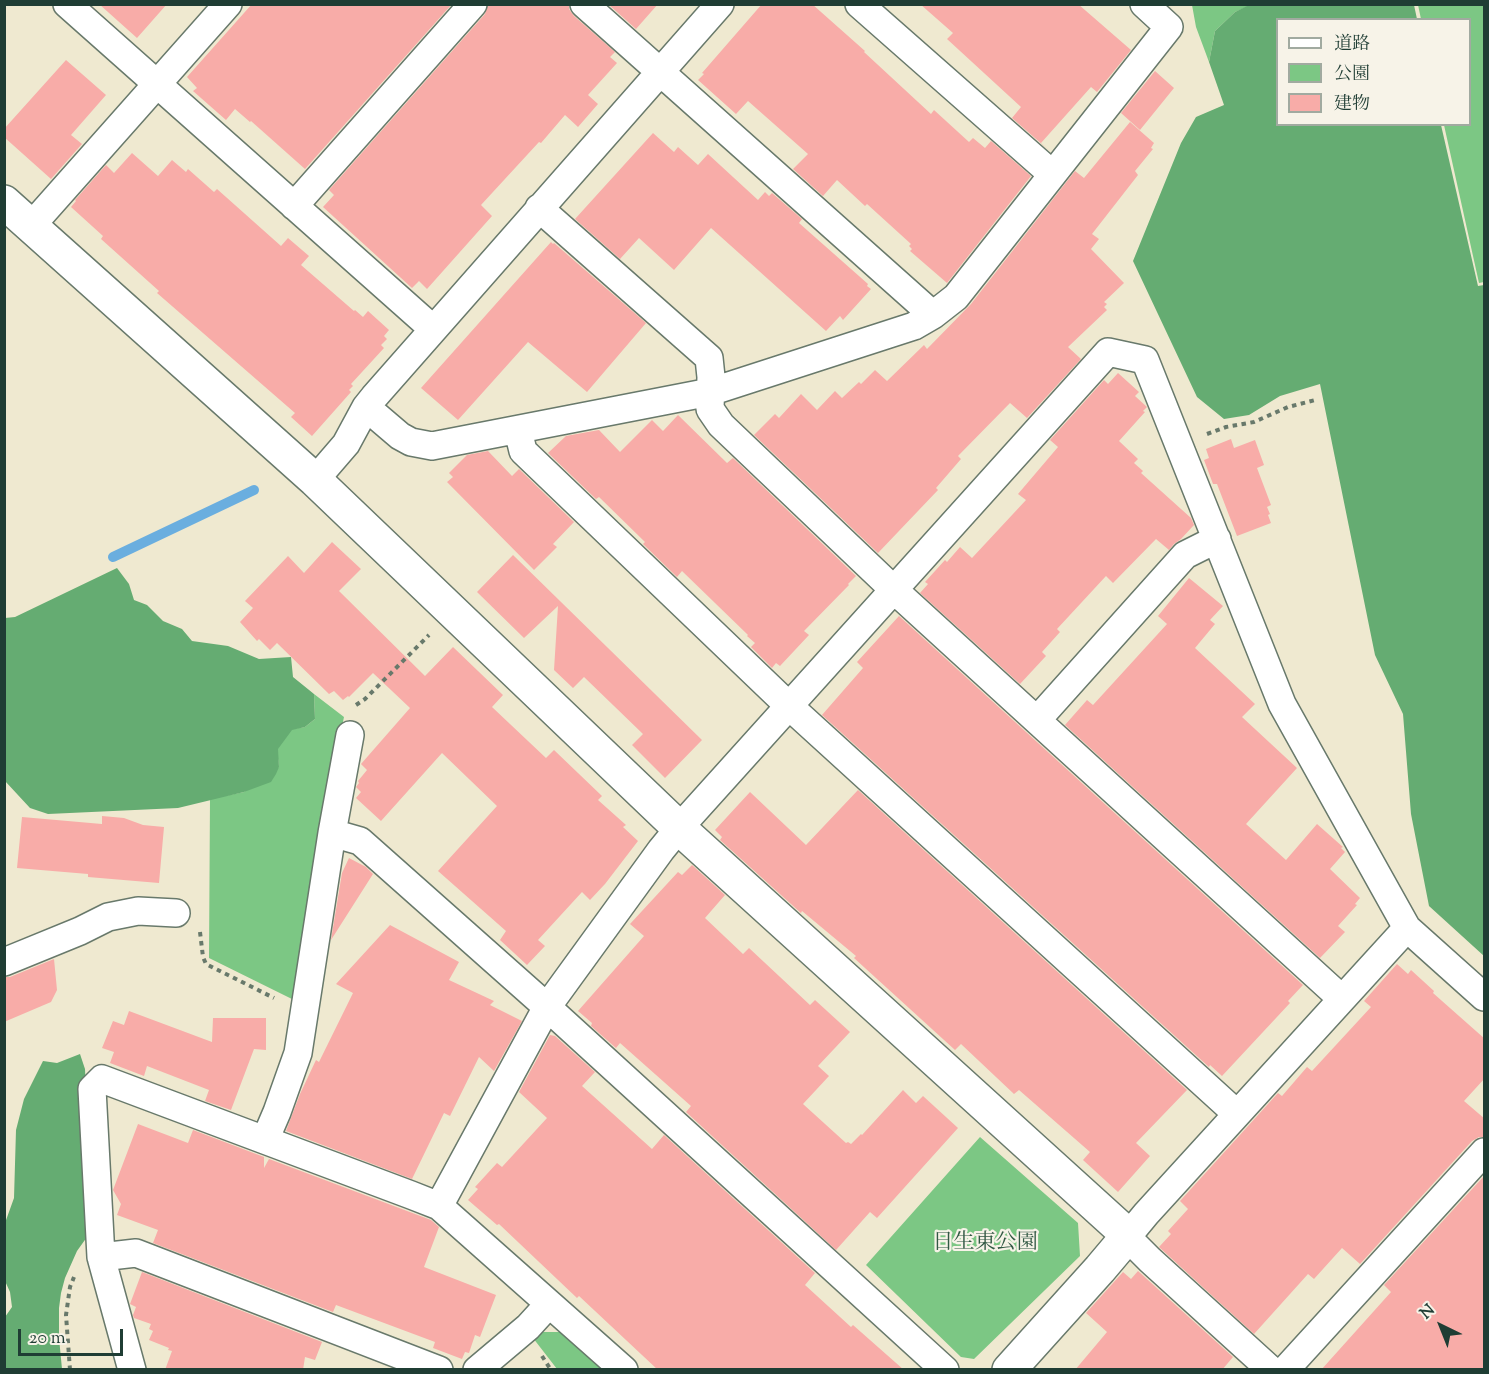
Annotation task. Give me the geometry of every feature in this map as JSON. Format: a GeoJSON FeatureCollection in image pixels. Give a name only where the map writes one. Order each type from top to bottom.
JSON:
{"type":"FeatureCollection","features":[{"type":"Feature","properties":{"kind":"street"},"geometry":{"type":"LineString","coordinates":[[67,4],[433,329]]}},
{"type":"Feature","properties":{"kind":"street"},"geometry":{"type":"LineString","coordinates":[[31,226],[228,4]]}},
{"type":"Feature","properties":{"kind":"street"},"geometry":{"type":"LineString","coordinates":[[294,206],[473,4]]}},
{"type":"Feature","properties":{"kind":"street"},"geometry":{"type":"LineString","coordinates":[[584,4],[933,315]]}},
{"type":"Feature","properties":{"kind":"street"},"geometry":{"type":"LineString","coordinates":[[315,480],[346,444],[366,407],[720,4]]}},
{"type":"Feature","properties":{"kind":"street"},"geometry":{"type":"LineString","coordinates":[[858,4],[1052,174]]}},
{"type":"Feature","properties":{"kind":"street"},"geometry":{"type":"LineString","coordinates":[[366,407],[400,436],[420,445],[432,446],[710,392],[914,326],[956,297],[1169,27],[1144,4]]}},
{"type":"Feature","properties":{"kind":"street"},"geometry":{"type":"LineString","coordinates":[[4,202],[315,480],[679,828],[1106,1215],[1150,1260],[1271,1370]]}},
{"type":"Feature","properties":{"kind":"street"},"geometry":{"type":"LineString","coordinates":[[539,208],[709,358],[710,409],[721,425],[893,589],[1342,999]]}},
{"type":"Feature","properties":{"kind":"street"},"geometry":{"type":"LineString","coordinates":[[439,1206],[547,1007],[661,850],[1108,352],[1145,360],[1282,704],[1407,928],[1485,997]]}},
{"type":"Feature","properties":{"kind":"street"},"geometry":{"type":"LineString","coordinates":[[518,430],[523,451],[789,706],[1237,1114]]}},
{"type":"Feature","properties":{"kind":"street"},"geometry":{"type":"LineString","coordinates":[[1037,720],[1185,555],[1217,539]]}},
{"type":"Feature","properties":{"kind":"street"},"geometry":{"type":"LineString","coordinates":[[265,1140],[298,1053],[332,833],[350,735]]}},
{"type":"Feature","properties":{"kind":"street"},"geometry":{"type":"LineString","coordinates":[[332,833],[360,841],[547,1007],[945,1370]]}},
{"type":"Feature","properties":{"kind":"street"},"geometry":{"type":"LineString","coordinates":[[4,962],[108,917],[138,911],[176,913]]}},
{"type":"Feature","properties":{"kind":"street"},"geometry":{"type":"LineString","coordinates":[[1010,1370],[1154,1206],[1407,928]]}},
{"type":"Feature","properties":{"kind":"street"},"geometry":{"type":"LineString","coordinates":[[132,1370],[101,1257],[92,1089],[102,1079],[439,1206],[624,1370]]}},
{"type":"Feature","properties":{"kind":"street"},"geometry":{"type":"LineString","coordinates":[[1285,1370],[1485,1152]]}},
{"type":"Feature","properties":{"kind":"street"},"geometry":{"type":"LineString","coordinates":[[101,1257],[136,1253],[439,1370]]}},
{"type":"Feature","properties":{"kind":"street"},"geometry":{"type":"LineString","coordinates":[[477,1370],[528,1327],[549,1304]]}},
{"type":"Feature","properties":{"kind":"path"},"geometry":{"type":"LineString","coordinates":[[1226,428],[1254,422],[1288,407],[1315,400]]}},
{"type":"Feature","properties":{"kind":"path"},"geometry":{"type":"LineString","coordinates":[[356,705],[436,629]]}},
{"type":"Feature","properties":{"kind":"path"},"geometry":{"type":"LineString","coordinates":[[202,957],[206,964],[277,999]]}},
{"type":"Feature","properties":{"kind":"path"},"geometry":{"type":"LineString","coordinates":[[70,1370],[66,1315],[73,1278]]}},
{"type":"Feature","properties":{"kind":"path"},"geometry":{"type":"LineString","coordinates":[[546,1362],[551,1370]]}},
{"type":"Feature","properties":{"kind":"green space"},"geometry":{"type":"Polygon","coordinates":[[[1251,4],[1414,5],[1417,18],[1276,18],[1276,126],[1441,126],[1478,286],[1484,285],[1484,956],[1429,906],[1411,814],[1403,714],[1375,655],[1320,384],[1280,396],[1249,415],[1224,419],[1197,397],[1133,261],[1181,143],[1196,117],[1224,105],[1209,62],[1215,31],[1235,12],[1251,4]]]}},
{"type":"Feature","properties":{"kind":"green space"},"geometry":{"type":"Polygon","coordinates":[[[1192,5],[1251,5],[1235,12],[1215,31],[1209,62],[1196,27],[1192,5]]]}},
{"type":"Feature","properties":{"kind":"green space"},"geometry":{"type":"Polygon","coordinates":[[[1418,5],[1484,5],[1484,282],[1479,283],[1444,126],[1471,126],[1471,18],[1421,18],[1418,5]]]}},
{"type":"Feature","properties":{"kind":"green space"},"geometry":{"type":"Polygon","coordinates":[[[117,568],[129,584],[134,600],[147,605],[163,621],[182,629],[192,641],[228,646],[259,659],[291,657],[293,677],[314,694],[315,719],[305,727],[292,730],[278,749],[279,767],[271,782],[244,792],[178,808],[48,814],[30,808],[5,781],[5,618],[15,617],[117,568]]]}},
{"type":"Feature","properties":{"kind":"green space"},"geometry":{"type":"Polygon","coordinates":[[[314,694],[344,717],[329,788],[298,1002],[209,958],[210,799],[244,792],[279,767],[277,750],[282,739],[292,729],[305,727],[315,719],[314,694]]]}},
{"type":"Feature","properties":{"kind":"green space"},"geometry":{"type":"Polygon","coordinates":[[[80,1054],[85,1069],[92,1230],[77,1251],[61,1293],[59,1338],[62,1369],[5,1369],[5,1317],[12,1307],[10,1292],[5,1281],[5,1223],[14,1198],[16,1130],[24,1099],[43,1061],[57,1063],[80,1054]]]}},
{"type":"Feature","properties":{"kind":"green space","name":"日生東公園"},"geometry":{"type":"Polygon","coordinates":[[[980,1137],[1078,1223],[1080,1256],[974,1359],[961,1357],[866,1265],[980,1137]]]}},
{"type":"Feature","properties":{"kind":"green space"},"geometry":{"type":"Polygon","coordinates":[[[541,1332],[563,1332],[604,1369],[557,1369],[533,1338],[541,1332]]]}},
{"type":"Feature","properties":{"kind":"building"},"geometry":{"type":"Polygon","coordinates":[[[99,4],[167,4],[137,38],[99,4]]]}},
{"type":"Feature","properties":{"kind":"building"},"geometry":{"type":"Polygon","coordinates":[[[252,4],[452,4],[305,169],[235,109],[226,120],[193,91],[197,88],[187,77],[252,4]]]}},
{"type":"Feature","properties":{"kind":"building"},"geometry":{"type":"Polygon","coordinates":[[[488,4],[569,4],[569,9],[574,16],[615,52],[610,57],[617,63],[588,95],[598,104],[578,127],[565,115],[481,205],[492,216],[427,289],[419,281],[412,288],[323,207],[334,195],[329,190],[485,14],[488,4]]]}},
{"type":"Feature","properties":{"kind":"building"},"geometry":{"type":"Polygon","coordinates":[[[608,4],[658,4],[636,29],[608,4]]]}},
{"type":"Feature","properties":{"kind":"building"},"geometry":{"type":"Polygon","coordinates":[[[762,4],[812,4],[931,114],[934,110],[969,142],[973,138],[985,148],[991,141],[1031,176],[947,283],[910,251],[911,244],[837,180],[823,196],[793,169],[808,154],[748,101],[736,114],[698,80],[762,4]]]}},
{"type":"Feature","properties":{"kind":"building"},"geometry":{"type":"Polygon","coordinates":[[[920,4],[1078,4],[1131,50],[1097,92],[1091,87],[1041,143],[1051,152],[1012,118],[1021,107],[947,39],[953,33],[920,4]]]}},
{"type":"Feature","properties":{"kind":"building"},"geometry":{"type":"Polygon","coordinates":[[[66,60],[106,95],[71,135],[82,144],[51,179],[4,137],[4,129],[66,60]]]}},
{"type":"Feature","properties":{"kind":"building"},"geometry":{"type":"Polygon","coordinates":[[[1155,71],[1174,88],[1140,130],[1121,113],[1155,71]]]}},
{"type":"Feature","properties":{"kind":"building"},"geometry":{"type":"Polygon","coordinates":[[[1130,122],[1154,143],[1151,148],[1153,149],[1135,171],[1138,175],[1092,234],[1099,239],[1091,249],[1124,283],[1104,302],[1107,304],[1104,307],[1107,310],[1068,347],[1081,359],[1027,418],[1010,403],[958,456],[961,459],[936,488],[938,490],[878,553],[754,435],[775,414],[779,418],[801,394],[817,410],[835,391],[842,398],[875,370],[887,381],[924,345],[927,349],[971,304],[1075,171],[1084,178],[1130,122]]]}},
{"type":"Feature","properties":{"kind":"building"},"geometry":{"type":"Polygon","coordinates":[[[653,133],[674,152],[678,147],[698,165],[708,154],[758,200],[765,192],[769,196],[772,193],[802,219],[799,223],[871,289],[843,320],[840,316],[826,331],[711,228],[674,270],[639,238],[620,259],[575,219],[653,133]]]}},
{"type":"Feature","properties":{"kind":"building"},"geometry":{"type":"Polygon","coordinates":[[[132,153],[158,176],[172,160],[186,172],[188,169],[214,192],[217,189],[281,246],[288,238],[309,256],[301,265],[354,311],[363,317],[368,311],[389,330],[384,336],[387,339],[381,345],[384,348],[351,384],[353,386],[349,390],[351,392],[312,436],[291,417],[295,413],[157,293],[159,291],[101,239],[103,236],[71,207],[106,165],[114,173],[132,153]]]}},
{"type":"Feature","properties":{"kind":"building"},"geometry":{"type":"Polygon","coordinates":[[[551,242],[646,323],[587,392],[528,342],[458,420],[421,388],[551,242]]]}},
{"type":"Feature","properties":{"kind":"building"},"geometry":{"type":"Polygon","coordinates":[[[1118,373],[1139,392],[1135,396],[1147,407],[1119,441],[1138,459],[1134,463],[1143,471],[1141,473],[1191,518],[1194,525],[1169,550],[1156,539],[1113,583],[1106,576],[1057,629],[1060,632],[1042,652],[1046,656],[1020,684],[920,593],[928,584],[925,582],[945,560],[947,562],[960,547],[972,558],[1026,500],[1018,494],[1058,447],[1050,440],[1104,380],[1108,384],[1118,373]]]}},
{"type":"Feature","properties":{"kind":"building"},"geometry":{"type":"Polygon","coordinates":[[[678,415],[727,463],[733,458],[856,576],[804,631],[809,635],[780,666],[776,663],[772,668],[751,647],[755,643],[748,635],[682,571],[677,577],[599,497],[596,499],[548,453],[566,436],[599,430],[620,452],[652,420],[663,431],[678,415]]]}},
{"type":"Feature","properties":{"kind":"building"},"geometry":{"type":"Polygon","coordinates":[[[1231,439],[1234,448],[1255,440],[1264,465],[1257,468],[1271,505],[1267,507],[1271,523],[1237,536],[1217,484],[1213,484],[1204,460],[1209,458],[1206,449],[1231,439]]]}},
{"type":"Feature","properties":{"kind":"building"},"geometry":{"type":"Polygon","coordinates":[[[488,451],[512,476],[519,469],[574,522],[553,544],[557,547],[534,570],[447,482],[453,477],[449,473],[467,455],[488,451]]]}},
{"type":"Feature","properties":{"kind":"building"},"geometry":{"type":"Polygon","coordinates":[[[332,542],[361,569],[339,591],[425,676],[453,647],[503,695],[492,707],[546,758],[554,750],[602,796],[598,800],[626,825],[623,827],[638,841],[590,900],[582,892],[538,940],[545,946],[527,965],[500,940],[506,931],[438,871],[497,806],[442,753],[381,821],[356,798],[361,792],[356,787],[358,781],[367,770],[361,764],[410,708],[373,673],[343,700],[334,691],[329,694],[277,643],[270,650],[259,639],[257,641],[240,622],[253,608],[245,601],[288,556],[304,573],[332,542]]]}},
{"type":"Feature","properties":{"kind":"building"},"geometry":{"type":"Polygon","coordinates":[[[513,555],[702,740],[665,778],[632,745],[643,734],[584,677],[573,688],[554,670],[558,606],[524,638],[477,592],[513,555]]]}},
{"type":"Feature","properties":{"kind":"building"},"geometry":{"type":"Polygon","coordinates":[[[1189,578],[1223,606],[1210,620],[1215,624],[1195,648],[1255,704],[1242,717],[1297,768],[1246,824],[1286,860],[1317,824],[1343,847],[1341,848],[1345,852],[1330,869],[1360,898],[1355,904],[1357,905],[1338,926],[1345,932],[1320,958],[1065,725],[1087,700],[1093,705],[1167,624],[1158,616],[1189,578]]]}},
{"type":"Feature","properties":{"kind":"building"},"geometry":{"type":"Polygon","coordinates":[[[899,616],[1303,985],[1288,1001],[1290,1003],[1222,1076],[1210,1065],[1209,1067],[822,715],[863,668],[857,662],[899,616]]]}},
{"type":"Feature","properties":{"kind":"building"},"geometry":{"type":"Polygon","coordinates":[[[858,790],[1187,1090],[1136,1143],[1150,1156],[1118,1192],[1083,1160],[1090,1152],[1019,1090],[1014,1094],[961,1044],[955,1050],[854,958],[856,956],[802,911],[801,913],[720,840],[722,837],[715,830],[750,792],[806,845],[858,790]]]}},
{"type":"Feature","properties":{"kind":"building"},"geometry":{"type":"Polygon","coordinates":[[[102,816],[124,818],[143,825],[164,827],[159,883],[17,868],[22,817],[102,824],[102,816]]]}},
{"type":"Feature","properties":{"kind":"building"},"geometry":{"type":"Polygon","coordinates":[[[349,858],[366,867],[373,874],[331,940],[342,873],[349,858]]]}},
{"type":"Feature","properties":{"kind":"building"},"geometry":{"type":"Polygon","coordinates":[[[692,865],[725,895],[705,918],[743,954],[749,948],[810,1005],[815,1000],[850,1032],[818,1066],[829,1076],[803,1104],[846,1143],[851,1144],[903,1090],[916,1103],[923,1096],[958,1128],[877,1218],[870,1212],[836,1250],[686,1112],[691,1106],[620,1043],[616,1048],[578,1011],[644,936],[630,924],[678,872],[682,875],[692,865]]]}},
{"type":"Feature","properties":{"kind":"building"},"geometry":{"type":"Polygon","coordinates":[[[390,925],[459,962],[449,980],[494,1001],[490,1005],[522,1021],[494,1071],[479,1057],[450,1116],[444,1113],[412,1179],[286,1131],[316,1060],[319,1062],[353,993],[336,984],[390,925]]]}},
{"type":"Feature","properties":{"kind":"building"},"geometry":{"type":"Polygon","coordinates":[[[54,959],[57,990],[51,1002],[4,1022],[4,977],[10,977],[54,959]]]}},
{"type":"Feature","properties":{"kind":"building"},"geometry":{"type":"Polygon","coordinates":[[[1397,964],[1408,974],[1411,970],[1434,991],[1433,993],[1485,1039],[1485,1078],[1464,1101],[1485,1119],[1485,1137],[1472,1141],[1360,1264],[1342,1248],[1314,1279],[1308,1274],[1254,1334],[1159,1247],[1171,1234],[1168,1231],[1188,1209],[1180,1201],[1278,1093],[1282,1096],[1307,1067],[1312,1071],[1371,1007],[1364,1001],[1397,964]]]}},
{"type":"Feature","properties":{"kind":"building"},"geometry":{"type":"Polygon","coordinates":[[[129,1011],[212,1042],[213,1018],[266,1018],[266,1050],[254,1049],[231,1110],[205,1101],[209,1090],[147,1066],[144,1076],[110,1063],[114,1052],[102,1048],[113,1021],[124,1025],[129,1011]]]}},
{"type":"Feature","properties":{"kind":"building"},"geometry":{"type":"Polygon","coordinates":[[[550,1035],[555,1036],[595,1072],[582,1086],[652,1149],[664,1135],[815,1273],[805,1285],[851,1327],[853,1325],[904,1370],[658,1370],[499,1224],[497,1225],[468,1200],[478,1189],[475,1187],[497,1163],[502,1167],[547,1118],[519,1092],[550,1035]]]}},
{"type":"Feature","properties":{"kind":"building"},"geometry":{"type":"Polygon","coordinates":[[[138,1124],[188,1143],[193,1130],[264,1157],[264,1168],[269,1159],[431,1220],[439,1227],[424,1267],[496,1295],[480,1337],[475,1335],[469,1353],[465,1352],[462,1359],[433,1348],[435,1342],[336,1305],[333,1312],[153,1243],[158,1230],[117,1215],[121,1204],[113,1190],[138,1124]]]}},
{"type":"Feature","properties":{"kind":"building"},"geometry":{"type":"Polygon","coordinates":[[[1485,1175],[1485,1370],[1321,1370],[1391,1292],[1384,1285],[1485,1175]]]}},
{"type":"Feature","properties":{"kind":"building"},"geometry":{"type":"Polygon","coordinates":[[[1138,1271],[1233,1357],[1222,1370],[1075,1370],[1107,1332],[1086,1313],[1123,1272],[1131,1279],[1138,1271]]]}},
{"type":"Feature","properties":{"kind":"building"},"geometry":{"type":"Polygon","coordinates":[[[142,1272],[322,1342],[315,1360],[305,1357],[303,1370],[165,1370],[172,1351],[149,1340],[153,1331],[149,1329],[151,1324],[134,1318],[136,1307],[130,1304],[142,1272]]]}},
{"type":"Feature","properties":{"kind":"waterway"},"geometry":{"type":"LineString","coordinates":[[113,557],[254,490]]}}]}
